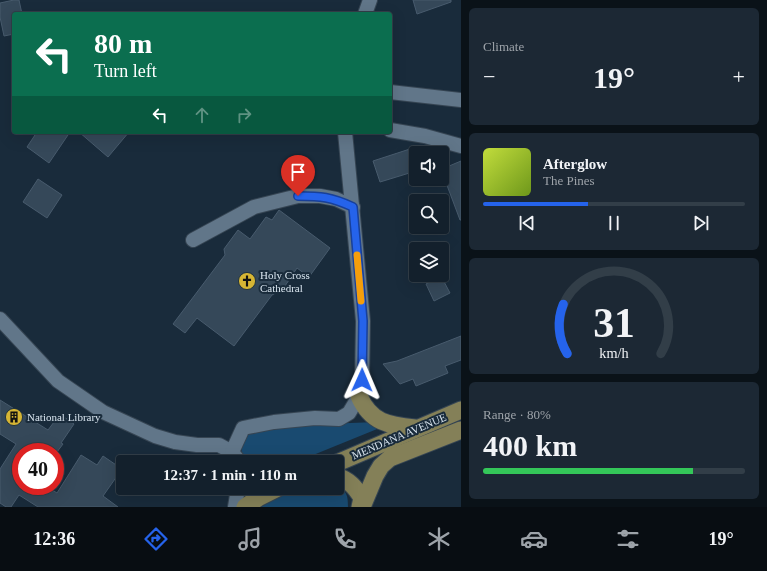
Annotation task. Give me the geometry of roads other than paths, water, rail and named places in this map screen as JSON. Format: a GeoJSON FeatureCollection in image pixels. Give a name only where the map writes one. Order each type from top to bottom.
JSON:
{"type":"FeatureCollection","features":[{"type":"Feature","properties":{"kind":"main road"},"geometry":{"type":"LineString","coordinates":[[359,396],[371,414],[381,422],[396,426],[417,428]]}},
{"type":"Feature","properties":{"kind":"main road","name":"MENDANA AVENUE"},"geometry":{"type":"LineString","coordinates":[[344,460],[461,410]]}},
{"type":"Feature","properties":{"kind":"main road","name":"MENDANA AVENUE"},"geometry":{"type":"LineString","coordinates":[[361,507],[375,476],[381,466],[390,458],[461,430]]}},
{"type":"Feature","properties":{"kind":"main road"},"geometry":{"type":"LineString","coordinates":[[344,479],[348,480],[362,498],[361,507]]}},
{"type":"Feature","properties":{"kind":"main road"},"geometry":{"type":"LineString","coordinates":[[245,507],[264,495]]}},
{"type":"Feature","properties":{"kind":"street"},"geometry":{"type":"LineString","coordinates":[[366,12],[370,0]]}},
{"type":"Feature","properties":{"kind":"street"},"geometry":{"type":"LineString","coordinates":[[392,92],[461,100]]}},
{"type":"Feature","properties":{"kind":"street"},"geometry":{"type":"LineString","coordinates":[[392,130],[425,136],[461,146]]}},
{"type":"Feature","properties":{"kind":"street"},"geometry":{"type":"LineString","coordinates":[[236,455],[243,428],[281,421],[315,418],[339,419],[349,413],[359,396],[362,380],[363,321],[346,134]]}},
{"type":"Feature","properties":{"kind":"street"},"geometry":{"type":"LineString","coordinates":[[193,240],[254,207],[298,196],[320,196],[336,199],[353,207]]}},
{"type":"Feature","properties":{"kind":"street"},"geometry":{"type":"LineString","coordinates":[[0,319],[58,381],[103,412],[156,436],[175,442],[197,445],[219,445],[230,455]]}},
{"type":"Feature","properties":{"kind":"street"},"geometry":{"type":"LineString","coordinates":[[235,507],[237,495]]}},
{"type":"Feature","properties":{"kind":"place","name":"Holy Cross Cathedral"},"geometry":{"type":"Point","coordinates":[247,281]}},
{"type":"Feature","properties":{"kind":"place","name":"National Library"},"geometry":{"type":"Point","coordinates":[14,417]}}]}
